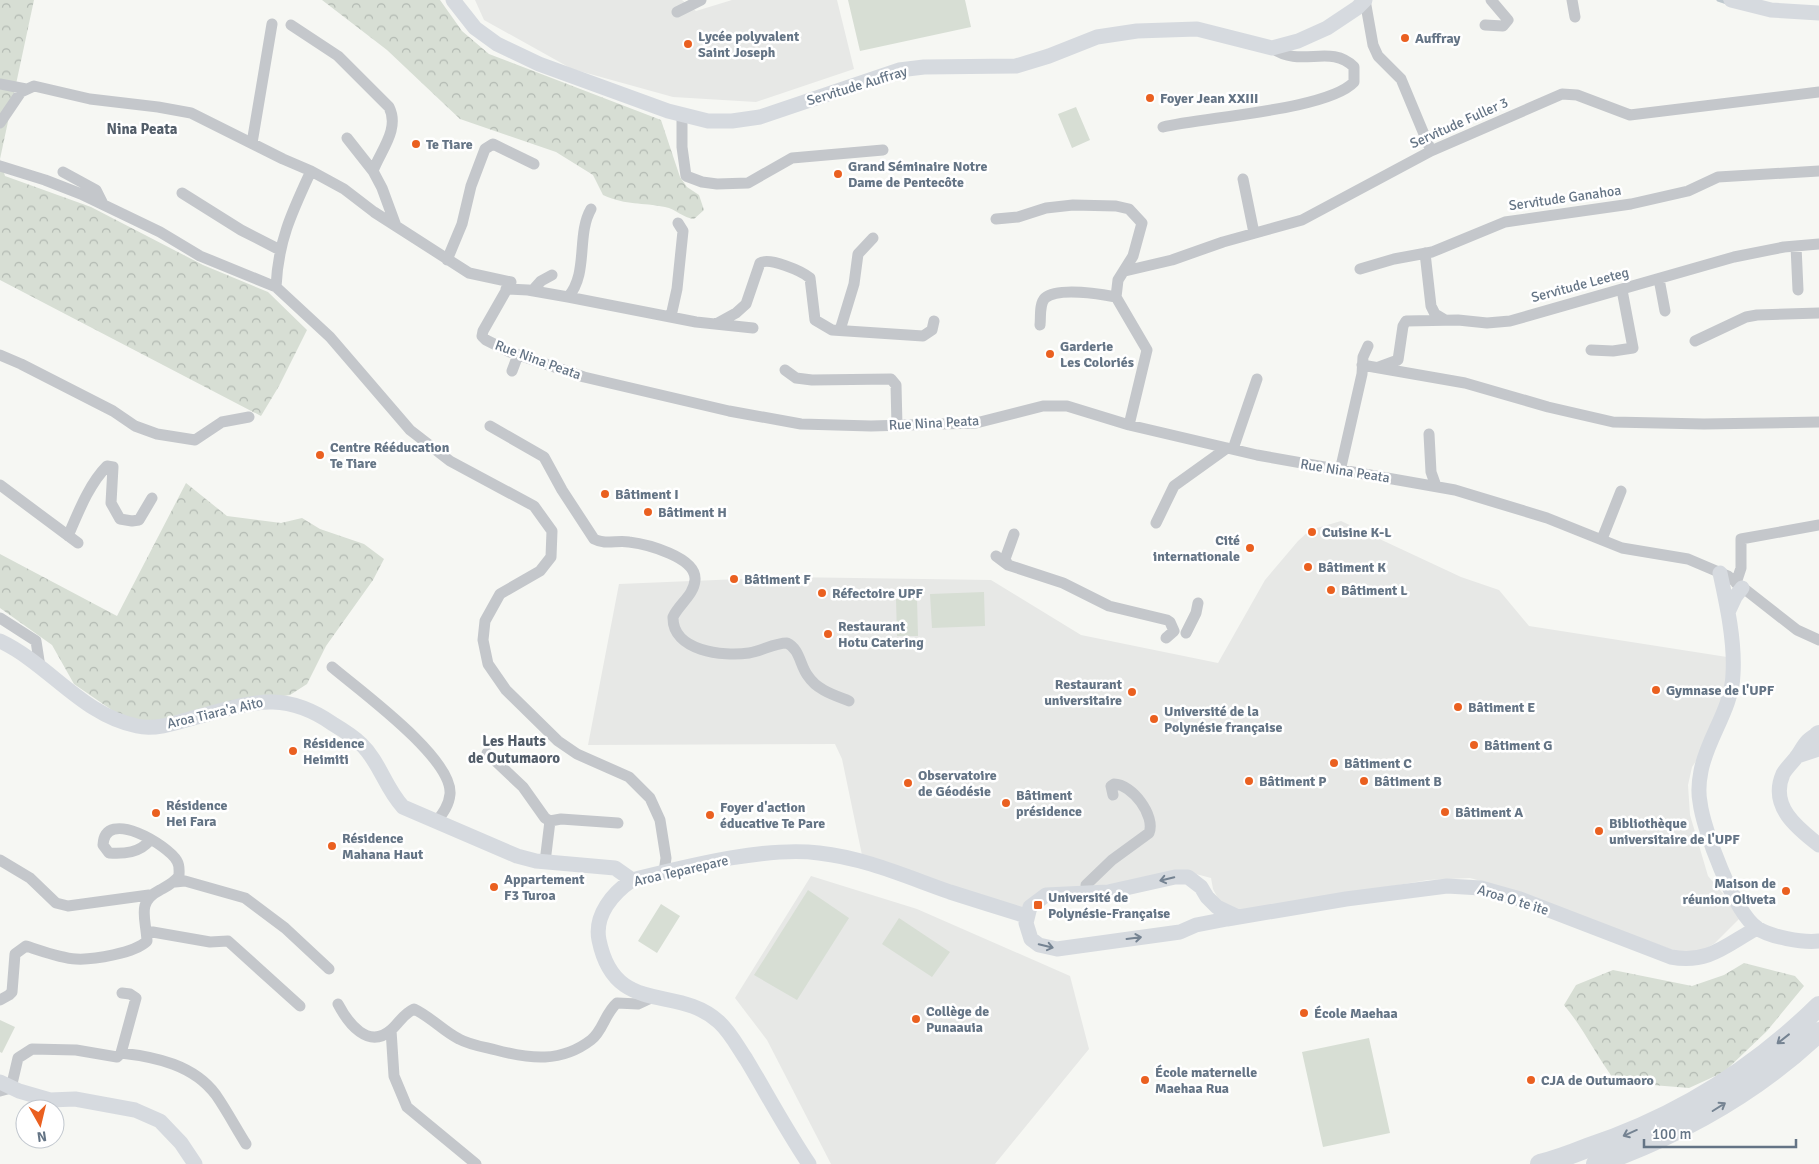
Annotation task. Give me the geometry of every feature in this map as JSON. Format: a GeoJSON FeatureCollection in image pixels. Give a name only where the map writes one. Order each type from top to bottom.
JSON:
{"type":"FeatureCollection","features":[{"type":"Feature","properties":{"kind":"highway"},"geometry":{"type":"LineString","coordinates":[[1540,1164],[1625,1136],[1706,1095],[1743,1071],[1793,1032],[1819,1006]]}},
{"type":"Feature","properties":{"kind":"highway"},"geometry":{"type":"LineString","coordinates":[[1596,1164],[1638,1149],[1682,1129],[1752,1085],[1819,1032]]}},
{"type":"Feature","properties":{"kind":"main road","name":"Servitude Auffray"},"geometry":{"type":"LineString","coordinates":[[453,0],[475,28],[496,44],[539,64],[682,115],[708,120],[732,121],[760,117],[898,70],[924,67],[1016,66],[1052,55],[1097,37],[1137,31],[1197,29],[1272,48],[1298,41],[1327,28],[1357,8],[1365,0]]}},
{"type":"Feature","properties":{"kind":"main road"},"geometry":{"type":"LineString","coordinates":[[1731,0],[1771,10],[1819,13]]}},
{"type":"Feature","properties":{"kind":"main road"},"geometry":{"type":"LineString","coordinates":[[1728,612],[1734,597],[1731,580]]}},
{"type":"Feature","properties":{"kind":"main road"},"geometry":{"type":"LineString","coordinates":[[1731,580],[1728,612],[1733,675],[1728,699],[1702,767],[1699,796],[1705,823],[1726,879],[1740,909],[1757,928],[1801,942],[1819,941]]}},
{"type":"Feature","properties":{"kind":"main road","name":"Aroa Tiara'a Aito"},"geometry":{"type":"LineString","coordinates":[[0,641],[18,651],[101,713],[140,727],[171,724],[273,700],[288,702],[306,708],[361,744],[375,760],[395,798],[403,807],[517,856],[546,862],[615,868],[632,880]]}},
{"type":"Feature","properties":{"kind":"main road"},"geometry":{"type":"LineString","coordinates":[[1819,738],[1805,742],[1798,756],[1787,767],[1782,778],[1780,794],[1782,806],[1789,820],[1798,830],[1819,845]]}},
{"type":"Feature","properties":{"kind":"main road","name":"Aroa Teparepare"},"geometry":{"type":"LineString","coordinates":[[809,1164],[759,1081],[720,1022],[693,1006],[635,992],[614,977],[603,958],[598,934],[604,909],[617,890],[632,880],[664,872],[786,852],[818,852],[850,858],[888,869],[1026,916]]}},
{"type":"Feature","properties":{"kind":"main road"},"geometry":{"type":"LineString","coordinates":[[1026,916],[1030,907],[1046,895],[1088,894],[1131,888],[1175,876],[1188,877],[1201,887],[1207,897],[1217,907],[1238,917]]}},
{"type":"Feature","properties":{"kind":"main road","name":"Aroa O te ite"},"geometry":{"type":"LineString","coordinates":[[1026,916],[1031,939],[1039,945],[1057,949],[1180,932],[1196,925],[1238,917],[1447,886],[1481,888],[1520,899],[1672,958],[1687,960],[1704,957],[1718,952],[1757,928]]}},
{"type":"Feature","properties":{"kind":"main road"},"geometry":{"type":"LineString","coordinates":[[1196,925],[1206,910],[1207,897]]}},
{"type":"Feature","properties":{"kind":"main road"},"geometry":{"type":"LineString","coordinates":[[1704,957],[1746,916]]}},
{"type":"Feature","properties":{"kind":"main road"},"geometry":{"type":"LineString","coordinates":[[4,1087],[50,1100],[75,1099],[136,1110],[160,1121],[181,1143],[195,1164]]}},
{"type":"Feature","properties":{"kind":"street"},"geometry":{"type":"LineString","coordinates":[[677,12],[701,0]]}},
{"type":"Feature","properties":{"kind":"street"},"geometry":{"type":"LineString","coordinates":[[1365,0],[1373,45],[1378,56],[1401,79],[1431,151]]}},
{"type":"Feature","properties":{"kind":"street"},"geometry":{"type":"LineString","coordinates":[[1486,24],[1503,26],[1508,20],[1491,0]]}},
{"type":"Feature","properties":{"kind":"street"},"geometry":{"type":"LineString","coordinates":[[1572,0],[1575,17]]}},
{"type":"Feature","properties":{"kind":"street"},"geometry":{"type":"LineString","coordinates":[[252,143],[272,24]]}},
{"type":"Feature","properties":{"kind":"street"},"geometry":{"type":"LineString","coordinates":[[291,25],[338,56],[389,107],[394,116],[393,127],[374,171]]}},
{"type":"Feature","properties":{"kind":"street"},"geometry":{"type":"LineString","coordinates":[[1163,127],[1184,122],[1254,113],[1322,98],[1348,88],[1354,82],[1354,66],[1348,60],[1325,56],[1290,58],[1272,48]]}},
{"type":"Feature","properties":{"kind":"street"},"geometry":{"type":"LineString","coordinates":[[0,84],[26,88],[34,86],[90,100],[158,107],[192,113],[226,132],[311,170],[344,189],[396,226],[469,273],[511,282],[506,289]]}},
{"type":"Feature","properties":{"kind":"street"},"geometry":{"type":"LineString","coordinates":[[0,123],[9,107],[26,88]]}},
{"type":"Feature","properties":{"kind":"street","name":"Servitude Fuller 3"},"geometry":{"type":"LineString","coordinates":[[1125,271],[1172,260],[1254,233],[1302,220],[1431,151],[1562,94],[1577,95],[1630,115],[1819,92]]}},
{"type":"Feature","properties":{"kind":"street"},"geometry":{"type":"LineString","coordinates":[[682,115],[682,147],[686,176],[702,182],[717,184],[748,182],[792,158],[883,150]]}},
{"type":"Feature","properties":{"kind":"street"},"geometry":{"type":"LineString","coordinates":[[347,138],[374,171],[396,226]]}},
{"type":"Feature","properties":{"kind":"street"},"geometry":{"type":"LineString","coordinates":[[447,260],[462,224],[471,186],[485,148],[494,144],[534,164]]}},
{"type":"Feature","properties":{"kind":"street"},"geometry":{"type":"LineString","coordinates":[[0,166],[45,180],[103,204],[160,232],[200,256],[276,287],[330,337],[410,430],[450,461],[534,506],[552,530],[551,557],[540,571],[500,594],[485,621],[483,640],[488,664],[506,690],[558,742],[577,754],[629,777],[650,798],[660,820],[666,858],[664,872]]}},
{"type":"Feature","properties":{"kind":"street"},"geometry":{"type":"LineString","coordinates":[[276,287],[284,232],[311,170]]}},
{"type":"Feature","properties":{"kind":"street","name":"Servitude Ganahoa"},"geometry":{"type":"LineString","coordinates":[[1360,269],[1425,253],[1505,222],[1631,204],[1688,191],[1718,177],[1819,171]]}},
{"type":"Feature","properties":{"kind":"street"},"geometry":{"type":"LineString","coordinates":[[63,172],[96,190],[103,204]]}},
{"type":"Feature","properties":{"kind":"street"},"geometry":{"type":"LineString","coordinates":[[1243,179],[1254,233]]}},
{"type":"Feature","properties":{"kind":"street"},"geometry":{"type":"LineString","coordinates":[[182,193],[241,230],[280,250]]}},
{"type":"Feature","properties":{"kind":"street"},"geometry":{"type":"LineString","coordinates":[[996,219],[1018,217],[1046,208],[1073,205],[1116,206],[1129,209],[1142,223],[1138,243],[1125,271],[1118,280],[1116,297],[1148,350],[1129,424]]}},
{"type":"Feature","properties":{"kind":"street"},"geometry":{"type":"LineString","coordinates":[[568,297],[576,283],[584,231],[591,209]]}},
{"type":"Feature","properties":{"kind":"street"},"geometry":{"type":"LineString","coordinates":[[671,316],[677,289],[684,231],[678,223]]}},
{"type":"Feature","properties":{"kind":"street"},"geometry":{"type":"LineString","coordinates":[[840,330],[854,284],[858,254],[873,238]]}},
{"type":"Feature","properties":{"kind":"street","name":"Servitude Leeteg"},"geometry":{"type":"LineString","coordinates":[[1379,367],[1398,360],[1403,326],[1406,321],[1445,320],[1487,323],[1510,321],[1734,257],[1796,246],[1819,244]]}},
{"type":"Feature","properties":{"kind":"street"},"geometry":{"type":"LineString","coordinates":[[1796,246],[1798,290]]}},
{"type":"Feature","properties":{"kind":"street"},"geometry":{"type":"LineString","coordinates":[[1425,253],[1431,306],[1435,314],[1445,320]]}},
{"type":"Feature","properties":{"kind":"street"},"geometry":{"type":"LineString","coordinates":[[716,324],[736,313],[746,304],[760,263],[767,260],[804,273],[810,278],[815,320],[832,330],[922,336],[932,330],[934,321]]}},
{"type":"Feature","properties":{"kind":"street"},"geometry":{"type":"LineString","coordinates":[[532,291],[541,281],[552,275]]}},
{"type":"Feature","properties":{"kind":"street"},"geometry":{"type":"LineString","coordinates":[[1659,279],[1664,311]]}},
{"type":"Feature","properties":{"kind":"street"},"geometry":{"type":"LineString","coordinates":[[506,289],[532,291],[605,306],[753,328]]}},
{"type":"Feature","properties":{"kind":"street","name":"Rue Nina Peata"},"geometry":{"type":"LineString","coordinates":[[506,289],[482,336],[486,340],[518,355],[584,377],[729,411],[801,424],[897,426],[976,423],[1043,406],[1067,406],[1129,424],[1230,449],[1340,471],[1455,490],[1547,518],[1622,548],[1688,559],[1731,580],[1797,630],[1819,640]]}},
{"type":"Feature","properties":{"kind":"street"},"geometry":{"type":"LineString","coordinates":[[1591,350],[1613,351],[1633,348],[1622,290]]}},
{"type":"Feature","properties":{"kind":"street"},"geometry":{"type":"LineString","coordinates":[[1040,325],[1041,306],[1045,298],[1052,295],[1074,292],[1116,297]]}},
{"type":"Feature","properties":{"kind":"street"},"geometry":{"type":"LineString","coordinates":[[1695,341],[1752,316],[1819,313]]}},
{"type":"Feature","properties":{"kind":"street"},"geometry":{"type":"LineString","coordinates":[[1340,471],[1363,357],[1368,346]]}},
{"type":"Feature","properties":{"kind":"street"},"geometry":{"type":"LineString","coordinates":[[512,371],[518,355]]}},
{"type":"Feature","properties":{"kind":"street"},"geometry":{"type":"LineString","coordinates":[[0,356],[21,364],[113,411],[131,424],[157,434],[195,440],[222,422],[249,417]]}},
{"type":"Feature","properties":{"kind":"street"},"geometry":{"type":"LineString","coordinates":[[1362,365],[1465,383],[1548,408],[1613,422],[1704,424],[1819,422]]}},
{"type":"Feature","properties":{"kind":"street"},"geometry":{"type":"LineString","coordinates":[[785,370],[796,378],[812,380],[891,379],[896,385],[897,426]]}},
{"type":"Feature","properties":{"kind":"street"},"geometry":{"type":"LineString","coordinates":[[1156,523],[1174,486],[1230,449],[1258,379]]}},
{"type":"Feature","properties":{"kind":"street"},"geometry":{"type":"LineString","coordinates":[[490,426],[544,456],[562,490],[594,539],[602,542],[628,541],[653,546],[677,557],[691,568],[695,581],[689,595],[673,617],[675,630],[685,642],[706,650],[728,654],[749,654],[787,643],[795,649],[805,672],[813,682],[821,689],[849,701]]}},
{"type":"Feature","properties":{"kind":"street"},"geometry":{"type":"LineString","coordinates":[[1430,434],[1431,472],[1436,486]]}},
{"type":"Feature","properties":{"kind":"street"},"geometry":{"type":"LineString","coordinates":[[68,536],[76,518],[107,466],[113,467],[111,503],[120,519],[132,522],[139,520],[152,498]]}},
{"type":"Feature","properties":{"kind":"street"},"geometry":{"type":"LineString","coordinates":[[0,485],[78,543]]}},
{"type":"Feature","properties":{"kind":"street"},"geometry":{"type":"LineString","coordinates":[[1602,540],[1621,491]]}},
{"type":"Feature","properties":{"kind":"street"},"geometry":{"type":"LineString","coordinates":[[1731,580],[1741,568],[1742,539],[1819,525]]}},
{"type":"Feature","properties":{"kind":"street"},"geometry":{"type":"LineString","coordinates":[[1008,565],[1005,558],[1014,534]]}},
{"type":"Feature","properties":{"kind":"street"},"geometry":{"type":"LineString","coordinates":[[996,556],[1008,565],[1063,583],[1109,606],[1166,620],[1170,622],[1174,631],[1166,638]]}},
{"type":"Feature","properties":{"kind":"street"},"geometry":{"type":"LineString","coordinates":[[1186,633],[1196,613],[1198,603]]}},
{"type":"Feature","properties":{"kind":"street"},"geometry":{"type":"LineString","coordinates":[[0,618],[36,641],[40,667]]}},
{"type":"Feature","properties":{"kind":"street"},"geometry":{"type":"LineString","coordinates":[[332,667],[404,727],[429,751],[441,770],[450,792],[446,808],[437,822]]}},
{"type":"Feature","properties":{"kind":"street"},"geometry":{"type":"LineString","coordinates":[[487,753],[523,786],[545,818],[550,821],[561,819],[618,823]]}},
{"type":"Feature","properties":{"kind":"street"},"geometry":{"type":"LineString","coordinates":[[1088,894],[1086,885],[1097,873],[1149,833],[1152,826],[1148,814],[1125,787],[1114,784],[1111,786],[1113,795]]}},
{"type":"Feature","properties":{"kind":"street"},"geometry":{"type":"LineString","coordinates":[[546,862],[550,821]]}},
{"type":"Feature","properties":{"kind":"street"},"geometry":{"type":"LineString","coordinates":[[150,840],[168,851],[177,860],[179,876],[175,882]]}},
{"type":"Feature","properties":{"kind":"street"},"geometry":{"type":"LineString","coordinates":[[0,860],[30,878],[56,903],[68,906],[149,895],[175,882],[185,881],[244,898],[284,928],[329,969]]}},
{"type":"Feature","properties":{"kind":"street"},"geometry":{"type":"LineString","coordinates":[[0,1000],[12,992],[15,954],[26,946],[74,959],[90,959],[142,946],[147,941],[144,907],[149,895]]}},
{"type":"Feature","properties":{"kind":"street"},"geometry":{"type":"LineString","coordinates":[[147,931],[210,942],[228,942],[300,1006]]}},
{"type":"Feature","properties":{"kind":"street"},"geometry":{"type":"LineString","coordinates":[[121,1053],[136,998],[130,994],[122,993]]}},
{"type":"Feature","properties":{"kind":"street"},"geometry":{"type":"LineString","coordinates":[[338,1004],[350,1024],[360,1034],[367,1037],[378,1036],[391,1030],[397,1022],[414,1009],[446,1031],[467,1042],[529,1058],[547,1058],[562,1056],[590,1041],[597,1035],[604,1018],[617,1003],[638,1004],[654,997]]}},
{"type":"Feature","properties":{"kind":"street"},"geometry":{"type":"LineString","coordinates":[[391,1030],[394,1076],[407,1107],[476,1164]]}},
{"type":"Feature","properties":{"kind":"street"},"geometry":{"type":"LineString","coordinates":[[4,1087],[18,1058],[32,1049],[76,1050],[117,1056],[121,1053],[171,1062],[189,1071],[215,1094],[246,1144]]}},
{"type":"Feature","properties":{"kind":"shaded area","name":"Lycée polyvalent Saint Joseph"},"geometry":{"type":"Polygon","coordinates":[[[475,0],[682,0],[696,11],[732,0],[837,0],[854,69],[756,102],[673,97],[572,69],[484,20],[475,0]]]}},
{"type":"Feature","properties":{"kind":"shaded area","name":"Université de la Polynésie française"},"geometry":{"type":"Polygon","coordinates":[[[1341,521],[1461,577],[1499,590],[1529,626],[1727,657],[1725,694],[1699,757],[1692,767],[1688,785],[1690,815],[1708,876],[1742,916],[1715,943],[1692,957],[1495,885],[1470,878],[1428,880],[1238,912],[1220,902],[1213,889],[1211,878],[1181,870],[1148,882],[1061,888],[1022,911],[862,855],[842,759],[835,744],[588,745],[619,584],[787,577],[991,580],[1081,635],[1218,663],[1265,580],[1298,541],[1310,530],[1341,521]]]}},
{"type":"Feature","properties":{"kind":"shaded area","name":"Collège de Punaauia"},"geometry":{"type":"Polygon","coordinates":[[[811,876],[917,909],[1070,976],[1089,1049],[995,1164],[831,1164],[767,1040],[735,998],[811,876]]]}},
{"type":"Feature","properties":{"kind":"green space"},"geometry":{"type":"Polygon","coordinates":[[[0,0],[34,0],[0,159],[0,0]]]}},
{"type":"Feature","properties":{"kind":"green space"},"geometry":{"type":"Polygon","coordinates":[[[322,0],[440,0],[462,31],[489,54],[661,120],[680,177],[687,187],[699,195],[704,210],[694,219],[665,207],[627,202],[603,195],[593,175],[556,152],[460,119],[387,50],[322,0]]]}},
{"type":"Feature","properties":{"kind":"green space"},"geometry":{"type":"Polygon","coordinates":[[[848,0],[965,0],[971,27],[860,51],[848,0]]]}},
{"type":"Feature","properties":{"kind":"green space"},"geometry":{"type":"Polygon","coordinates":[[[1076,107],[1090,140],[1072,148],[1058,114],[1076,107]]]}},
{"type":"Feature","properties":{"kind":"green space"},"geometry":{"type":"Polygon","coordinates":[[[0,159],[5,176],[91,207],[203,265],[268,292],[307,330],[279,386],[261,416],[0,280],[0,159]]]}},
{"type":"Feature","properties":{"kind":"green space"},"geometry":{"type":"Polygon","coordinates":[[[186,483],[227,516],[281,523],[302,518],[320,529],[364,544],[384,559],[373,580],[326,646],[307,684],[290,695],[197,710],[151,723],[119,715],[74,684],[52,645],[0,608],[0,554],[117,616],[186,483]]]}},
{"type":"Feature","properties":{"kind":"green space"},"geometry":{"type":"Polygon","coordinates":[[[984,592],[985,626],[932,628],[930,594],[984,592]]]}},
{"type":"Feature","properties":{"kind":"green space"},"geometry":{"type":"Polygon","coordinates":[[[917,598],[918,636],[897,636],[896,599],[917,598]]]}},
{"type":"Feature","properties":{"kind":"green space"},"geometry":{"type":"Polygon","coordinates":[[[808,890],[849,918],[797,1000],[754,975],[808,890]]]}},
{"type":"Feature","properties":{"kind":"green space"},"geometry":{"type":"Polygon","coordinates":[[[661,904],[680,916],[657,953],[638,941],[661,904]]]}},
{"type":"Feature","properties":{"kind":"green space"},"geometry":{"type":"Polygon","coordinates":[[[899,918],[950,952],[932,977],[882,944],[899,918]]]}},
{"type":"Feature","properties":{"kind":"green space"},"geometry":{"type":"Polygon","coordinates":[[[1744,963],[1795,976],[1804,986],[1767,1031],[1724,1072],[1689,1088],[1616,1082],[1564,1005],[1576,985],[1613,970],[1692,986],[1724,975],[1744,963]]]}},
{"type":"Feature","properties":{"kind":"green space"},"geometry":{"type":"Polygon","coordinates":[[[0,1020],[15,1027],[2,1053],[0,1052],[0,1020]]]}},
{"type":"Feature","properties":{"kind":"green space"},"geometry":{"type":"Polygon","coordinates":[[[1369,1038],[1390,1133],[1323,1147],[1302,1052],[1369,1038]]]}},
{"type":"Feature","properties":{"kind":"waterway"},"geometry":{"type":"LineString","coordinates":[[1718,0],[1727,3]]}},
{"type":"Feature","properties":{"kind":"place","name":"Auffray"},"geometry":{"type":"Point","coordinates":[1405,38]}},
{"type":"Feature","properties":{"kind":"place","name":"Lycée polyvalent Saint Joseph"},"geometry":{"type":"Point","coordinates":[688,44]}},
{"type":"Feature","properties":{"kind":"place","name":"Foyer Jean XXIII"},"geometry":{"type":"Point","coordinates":[1150,98]}},
{"type":"Feature","properties":{"kind":"place","name":"Te Tiare"},"geometry":{"type":"Point","coordinates":[416,144]}},
{"type":"Feature","properties":{"kind":"place","name":"Grand Séminaire Notre Dame de Pentecôte"},"geometry":{"type":"Point","coordinates":[838,174]}},
{"type":"Feature","properties":{"kind":"place","name":"Garderie Les Coloriés"},"geometry":{"type":"Point","coordinates":[1050,354]}},
{"type":"Feature","properties":{"kind":"place","name":"Centre Rééducation Te Tiare"},"geometry":{"type":"Point","coordinates":[320,455]}},
{"type":"Feature","properties":{"kind":"place","name":"Bâtiment I"},"geometry":{"type":"Point","coordinates":[605,494]}},
{"type":"Feature","properties":{"kind":"place","name":"Bâtiment H"},"geometry":{"type":"Point","coordinates":[648,512]}},
{"type":"Feature","properties":{"kind":"place","name":"Cuisine K-L"},"geometry":{"type":"Point","coordinates":[1312,532]}},
{"type":"Feature","properties":{"kind":"place","name":"Cité internationale"},"geometry":{"type":"Point","coordinates":[1250,548]}},
{"type":"Feature","properties":{"kind":"place","name":"Bâtiment K"},"geometry":{"type":"Point","coordinates":[1308,567]}},
{"type":"Feature","properties":{"kind":"place","name":"Bâtiment F"},"geometry":{"type":"Point","coordinates":[734,579]}},
{"type":"Feature","properties":{"kind":"place","name":"Bâtiment L"},"geometry":{"type":"Point","coordinates":[1331,590]}},
{"type":"Feature","properties":{"kind":"place","name":"Réfectoire UPF"},"geometry":{"type":"Point","coordinates":[822,593]}},
{"type":"Feature","properties":{"kind":"place","name":"Restaurant Hotu Catering"},"geometry":{"type":"Point","coordinates":[828,634]}},
{"type":"Feature","properties":{"kind":"place","name":"Gymnase de l'UPF"},"geometry":{"type":"Point","coordinates":[1656,690]}},
{"type":"Feature","properties":{"kind":"place","name":"Restaurant universitaire"},"geometry":{"type":"Point","coordinates":[1132,692]}},
{"type":"Feature","properties":{"kind":"place","name":"Bâtiment E"},"geometry":{"type":"Point","coordinates":[1458,707]}},
{"type":"Feature","properties":{"kind":"place","name":"Université de la Polynésie française"},"geometry":{"type":"Point","coordinates":[1154,719]}},
{"type":"Feature","properties":{"kind":"place","name":"Bâtiment G"},"geometry":{"type":"Point","coordinates":[1474,745]}},
{"type":"Feature","properties":{"kind":"place","name":"Résidence Heimiti"},"geometry":{"type":"Point","coordinates":[293,751]}},
{"type":"Feature","properties":{"kind":"place","name":"Bâtiment C"},"geometry":{"type":"Point","coordinates":[1334,763]}},
{"type":"Feature","properties":{"kind":"place","name":"Bâtiment P"},"geometry":{"type":"Point","coordinates":[1249,781]}},
{"type":"Feature","properties":{"kind":"place","name":"Bâtiment B"},"geometry":{"type":"Point","coordinates":[1364,781]}},
{"type":"Feature","properties":{"kind":"place","name":"Observatoire de Géodésie"},"geometry":{"type":"Point","coordinates":[908,783]}},
{"type":"Feature","properties":{"kind":"place","name":"Bâtiment présidence"},"geometry":{"type":"Point","coordinates":[1006,803]}},
{"type":"Feature","properties":{"kind":"place","name":"Bâtiment A"},"geometry":{"type":"Point","coordinates":[1445,812]}},
{"type":"Feature","properties":{"kind":"place","name":"Résidence Hei Fara"},"geometry":{"type":"Point","coordinates":[156,813]}},
{"type":"Feature","properties":{"kind":"place","name":"Foyer d'action éducative Te Pare"},"geometry":{"type":"Point","coordinates":[710,815]}},
{"type":"Feature","properties":{"kind":"place","name":"Bibliothèque universitaire de l'UPF"},"geometry":{"type":"Point","coordinates":[1599,831]}},
{"type":"Feature","properties":{"kind":"place","name":"Résidence Mahana Haut"},"geometry":{"type":"Point","coordinates":[332,846]}},
{"type":"Feature","properties":{"kind":"place","name":"Appartement F3 Turoa"},"geometry":{"type":"Point","coordinates":[494,887]}},
{"type":"Feature","properties":{"kind":"place","name":"Maison de réunion Oliveta"},"geometry":{"type":"Point","coordinates":[1786,891]}},
{"type":"Feature","properties":{"kind":"place","name":"Université de Polynésie-Française"},"geometry":{"type":"Point","coordinates":[1038,905]}},
{"type":"Feature","properties":{"kind":"place","name":"École Maehaa"},"geometry":{"type":"Point","coordinates":[1304,1013]}},
{"type":"Feature","properties":{"kind":"place","name":"Collège de Punaauia"},"geometry":{"type":"Point","coordinates":[916,1019]}},
{"type":"Feature","properties":{"kind":"place","name":"École maternelle Maehaa Rua"},"geometry":{"type":"Point","coordinates":[1145,1080]}},
{"type":"Feature","properties":{"kind":"place","name":"CJA de Outumaoro"},"geometry":{"type":"Point","coordinates":[1531,1080]}},
{"type":"Feature","properties":{"kind":"district","name":"Nina Peata"},"geometry":{"type":"Point","coordinates":[142,129]}},
{"type":"Feature","properties":{"kind":"district","name":"Les Hauts de Outumaoro"},"geometry":{"type":"Point","coordinates":[514,750]}}]}
